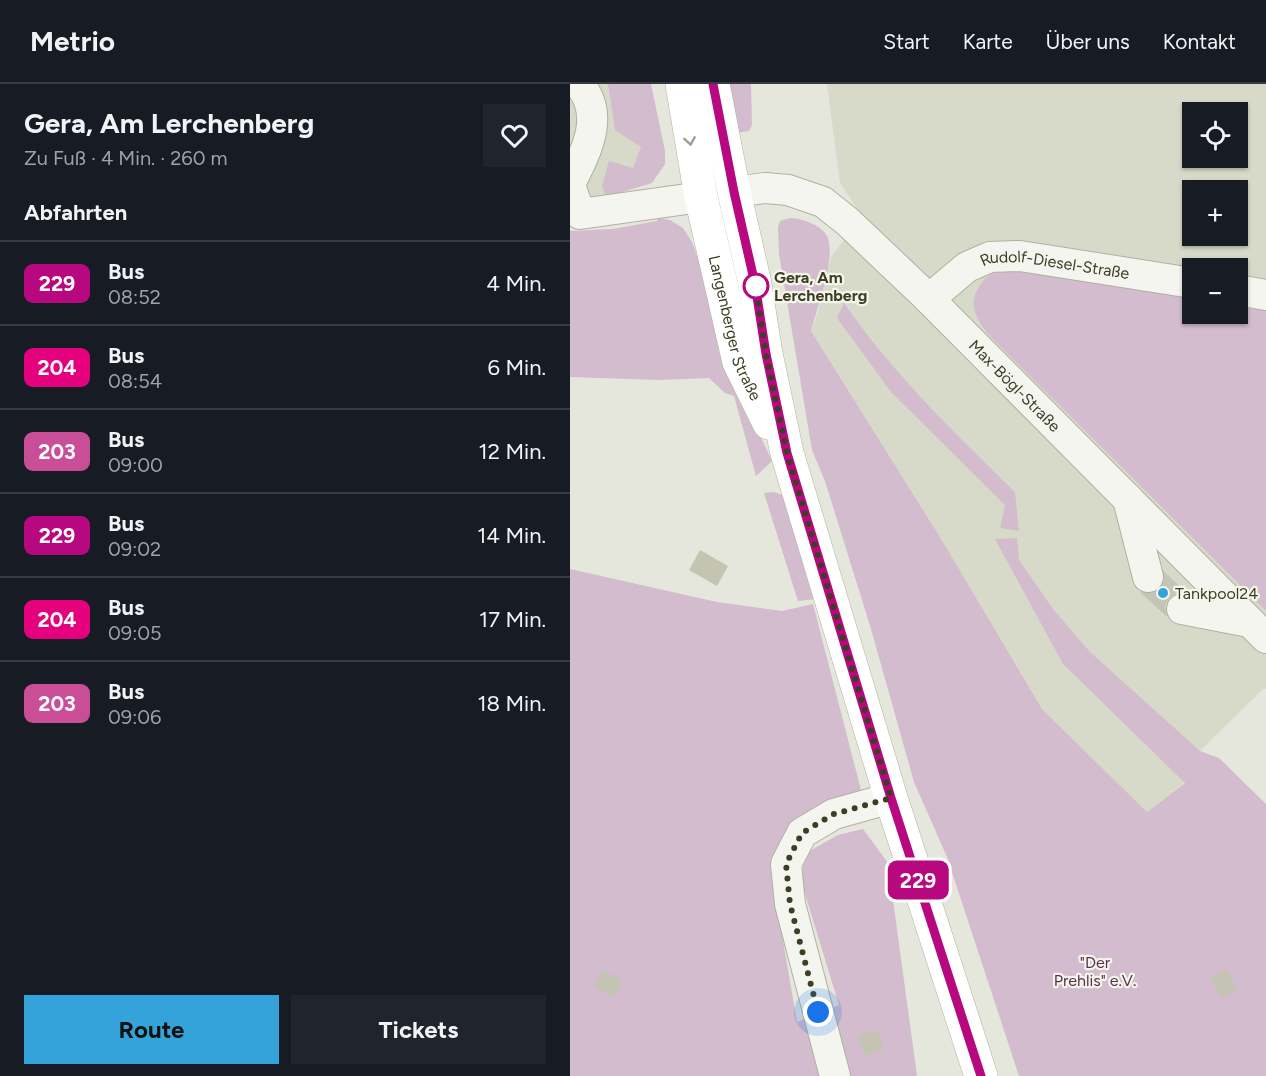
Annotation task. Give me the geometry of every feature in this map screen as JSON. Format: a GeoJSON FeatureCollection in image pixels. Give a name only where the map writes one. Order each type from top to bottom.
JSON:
{"type":"FeatureCollection","features":[{"type":"Feature","properties":{"kind":"main road","name":"Langenberger Straße"},"geometry":{"type":"LineString","coordinates":[[682,84],[701,197],[739,362],[762,412],[787,453]]}},
{"type":"Feature","properties":{"kind":"main road","name":"Langenberger Straße"},"geometry":{"type":"LineString","coordinates":[[713,84],[755,284],[766,354],[787,453],[891,798],[981,1076]]}},
{"type":"Feature","properties":{"kind":"main road"},"geometry":{"type":"LineString","coordinates":[[701,197],[734,192]]}},
{"type":"Feature","properties":{"kind":"street"},"geometry":{"type":"LineString","coordinates":[[579,84],[591,101],[593,121],[590,141],[570,185],[580,214],[701,197]]}},
{"type":"Feature","properties":{"kind":"street","name":"Max-Bögl-Straße"},"geometry":{"type":"LineString","coordinates":[[734,192],[773,188],[806,195],[823,202],[848,222],[929,299],[1258,630]]}},
{"type":"Feature","properties":{"kind":"street","name":"Rudolf-Diesel-Straße"},"geometry":{"type":"LineString","coordinates":[[929,299],[967,267],[990,257],[1020,256],[1182,281]]}},
{"type":"Feature","properties":{"kind":"street"},"geometry":{"type":"LineString","coordinates":[[1248,292],[1266,295]]}},
{"type":"Feature","properties":{"kind":"street"},"geometry":{"type":"LineString","coordinates":[[1128,499],[1148,577]]}},
{"type":"Feature","properties":{"kind":"street"},"geometry":{"type":"LineString","coordinates":[[1182,609],[1258,630]]}},
{"type":"Feature","properties":{"kind":"street"},"geometry":{"type":"LineString","coordinates":[[835,1076],[790,904],[786,864],[802,833],[834,814],[891,798]]}},
{"type":"Feature","properties":{"kind":"shaded area"},"geometry":{"type":"Polygon","coordinates":[[[570,84],[638,84],[654,175],[604,198],[570,203],[570,84]]]}},
{"type":"Feature","properties":{"kind":"shaded area"},"geometry":{"type":"Polygon","coordinates":[[[827,84],[1266,84],[1266,689],[1264,688],[1200,751],[1185,782],[1147,812],[1042,709],[811,331],[818,312],[831,257],[862,216],[840,183],[827,84]]]}},
{"type":"Feature","properties":{"kind":"green space"},"geometry":{"type":"Polygon","coordinates":[[[608,84],[651,84],[665,151],[665,164],[652,183],[606,197],[602,186],[609,161],[633,168],[641,147],[615,130],[608,84]]]}},
{"type":"Feature","properties":{"kind":"green space"},"geometry":{"type":"Polygon","coordinates":[[[727,84],[751,84],[752,125],[749,131],[737,133],[727,84]]]}},
{"type":"Feature","properties":{"kind":"green space"},"geometry":{"type":"Polygon","coordinates":[[[658,218],[670,220],[683,228],[692,242],[736,384],[772,461],[756,476],[734,396],[725,393],[709,378],[659,380],[570,377],[570,231],[613,229],[657,221],[658,218]]]}},
{"type":"Feature","properties":{"kind":"green space","name":"\"Der Prehlis\" e.V."},"geometry":{"type":"Polygon","coordinates":[[[790,218],[816,225],[827,236],[829,245],[828,269],[811,331],[941,539],[1042,709],[1147,812],[1185,783],[1063,664],[995,539],[1017,538],[1019,560],[1053,609],[1090,652],[1200,751],[1219,758],[1266,804],[1266,1076],[1019,1076],[947,857],[914,782],[871,629],[825,481],[812,450],[779,254],[778,227],[780,221],[790,218]]]}},
{"type":"Feature","properties":{"kind":"green space"},"geometry":{"type":"Polygon","coordinates":[[[1028,271],[1182,295],[1182,324],[1248,324],[1248,306],[1266,309],[1266,611],[983,328],[974,310],[974,297],[982,282],[995,273],[1028,271]]]}},
{"type":"Feature","properties":{"kind":"green space"},"geometry":{"type":"Polygon","coordinates":[[[844,303],[904,378],[947,425],[1015,492],[1019,531],[1000,528],[1005,505],[891,392],[837,318],[844,303]]]}},
{"type":"Feature","properties":{"kind":"green space"},"geometry":{"type":"Polygon","coordinates":[[[774,492],[783,495],[817,599],[798,601],[764,493],[774,492]]]}},
{"type":"Feature","properties":{"kind":"green space"},"geometry":{"type":"Polygon","coordinates":[[[570,569],[717,602],[782,611],[813,604],[861,790],[828,804],[784,842],[770,865],[797,1022],[839,1005],[802,884],[804,854],[838,835],[863,829],[888,863],[917,1076],[570,1076],[570,569]]]}},
{"type":"Feature","properties":{"kind":"building"},"geometry":{"type":"Polygon","coordinates":[[[700,550],[728,566],[717,586],[689,570],[700,550]]]}},
{"type":"Feature","properties":{"kind":"building"},"geometry":{"type":"Polygon","coordinates":[[[1165,576],[1183,592],[1176,593],[1169,598],[1165,606],[1167,617],[1140,592],[1152,594],[1160,590],[1165,576]]]}},
{"type":"Feature","properties":{"kind":"building"},"geometry":{"type":"Polygon","coordinates":[[[1226,969],[1237,989],[1221,998],[1210,978],[1226,969]]]}},
{"type":"Feature","properties":{"kind":"building"},"geometry":{"type":"Polygon","coordinates":[[[603,970],[622,980],[613,997],[594,986],[603,970]]]}},
{"type":"Feature","properties":{"kind":"building"},"geometry":{"type":"Polygon","coordinates":[[[877,1030],[884,1049],[865,1056],[858,1037],[877,1030]]]}},
{"type":"Feature","properties":{"kind":"tunnel"},"geometry":{"type":"LineString","coordinates":[[1148,577],[1182,609]]}},
{"type":"Feature","properties":{"kind":"bus line","name":"229"},"geometry":{"type":"LineString","coordinates":[[713,84],[755,284],[766,354],[787,453],[891,798],[981,1076]]}},
{"type":"Feature","properties":{"kind":"place","name":"Gera, Am Lerchenberg"},"geometry":{"type":"Point","coordinates":[756,286]}},
{"type":"Feature","properties":{"kind":"place","name":"Tankpool24"},"geometry":{"type":"Point","coordinates":[1163,593]}},
{"type":"Feature","properties":{"kind":"route"},"geometry":{"type":"LineString","coordinates":[[756,286],[755,284],[766,354],[787,453],[891,798],[834,814],[802,833],[786,864],[790,904],[818,1012]]}}]}
